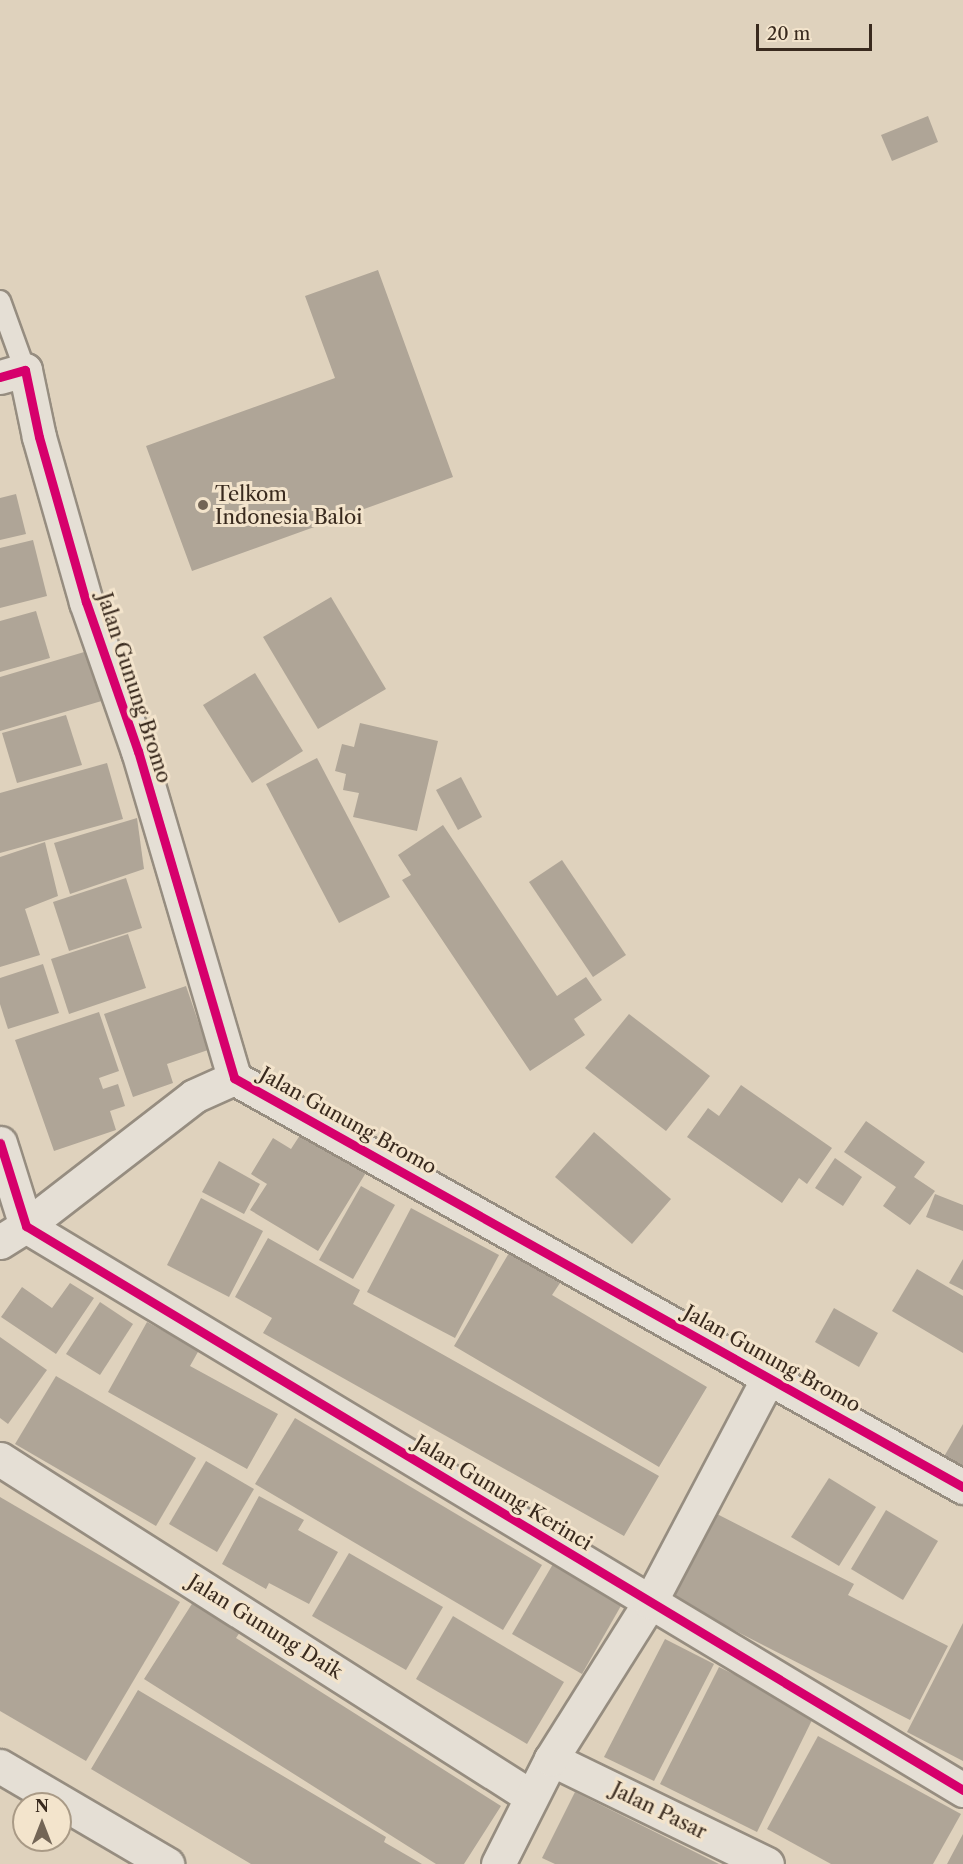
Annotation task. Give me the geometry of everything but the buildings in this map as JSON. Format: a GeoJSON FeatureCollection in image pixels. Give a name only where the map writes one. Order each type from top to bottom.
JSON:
{"type":"FeatureCollection","features":[{"type":"Feature","properties":{"kind":"street","name":"Jalan Gunung Bromo"},"geometry":{"type":"LineString","coordinates":[[12,373],[39,437],[86,602],[138,752],[234,1078],[963,1486]]}},
{"type":"Feature","properties":{"kind":"street"},"geometry":{"type":"LineString","coordinates":[[0,1143],[13,1234],[194,1096],[234,1078]]}},
{"type":"Feature","properties":{"kind":"street","name":"Jalan Gunung Kerinci"},"geometry":{"type":"LineString","coordinates":[[13,1234],[650,1602],[963,1790]]}},
{"type":"Feature","properties":{"kind":"street"},"geometry":{"type":"LineString","coordinates":[[498,1864],[530,1796],[551,1759],[650,1602],[768,1378]]}},
{"type":"Feature","properties":{"kind":"street","name":"Jalan Gunung Daik"},"geometry":{"type":"LineString","coordinates":[[0,1458],[530,1796]]}},
{"type":"Feature","properties":{"kind":"street","name":"Jalan Pasar"},"geometry":{"type":"LineString","coordinates":[[551,1759],[766,1864]]}},
{"type":"Feature","properties":{"kind":"street"},"geometry":{"type":"LineString","coordinates":[[2,1774],[168,1864]]}},
{"type":"Feature","properties":{"kind":"lane","name":"Jalan Gunung Bromo"},"geometry":{"type":"LineString","coordinates":[[0,301],[12,373]]}},
{"type":"Feature","properties":{"kind":"cycle path"},"geometry":{"type":"LineString","coordinates":[[0,377],[25,370],[39,437],[86,602],[138,751],[234,1078],[963,1487]]}},
{"type":"Feature","properties":{"kind":"cycle path"},"geometry":{"type":"LineString","coordinates":[[0,1143],[26,1226],[963,1790]]}},
{"type":"Feature","properties":{"kind":"place","name":"Telkom Indonesia Baloi"},"geometry":{"type":"Point","coordinates":[203,505]}}]}
